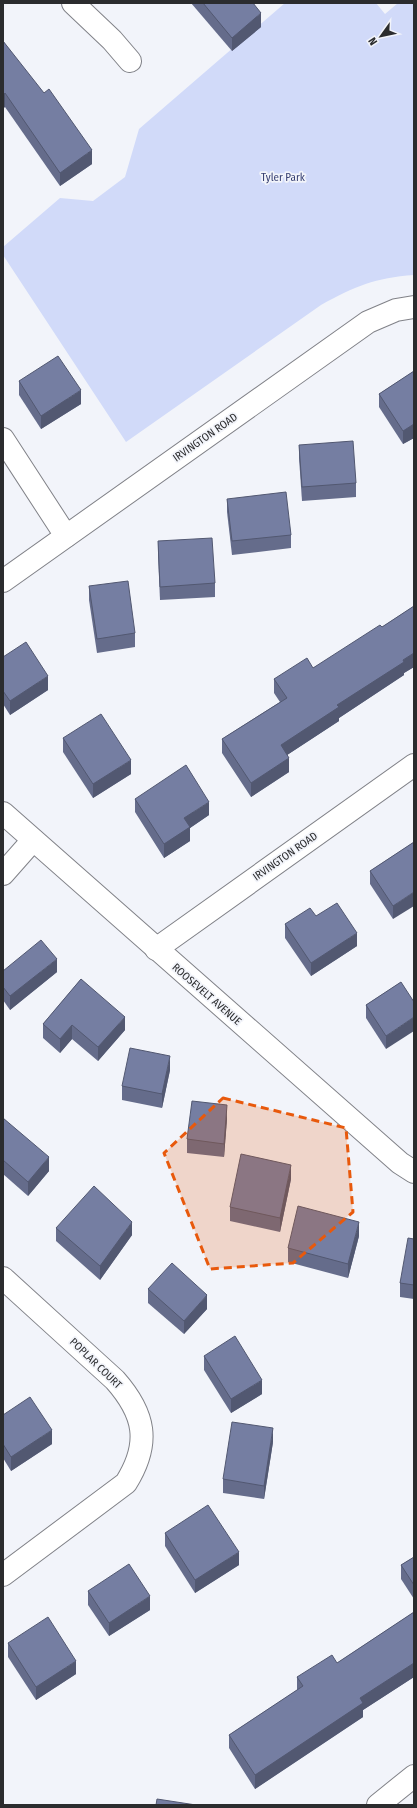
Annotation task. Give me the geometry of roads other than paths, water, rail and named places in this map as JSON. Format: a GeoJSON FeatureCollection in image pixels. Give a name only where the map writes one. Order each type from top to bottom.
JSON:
{"type":"FeatureCollection","features":[{"type":"Feature","properties":{"kind":"street"},"geometry":{"type":"LineString","coordinates":[[73,3],[112,40],[130,61]]}},
{"type":"Feature","properties":{"kind":"street","name":"IRVINGTON ROAD"},"geometry":{"type":"LineString","coordinates":[[3,581],[368,322],[396,310],[414,307]]}},
{"type":"Feature","properties":{"kind":"street"},"geometry":{"type":"LineString","coordinates":[[3,439],[66,536]]}},
{"type":"Feature","properties":{"kind":"street","name":"IRVINGTON ROAD"},"geometry":{"type":"LineString","coordinates":[[156,949],[414,765]]}},
{"type":"Feature","properties":{"kind":"street","name":"ROOSEVELT AVENUE"},"geometry":{"type":"LineString","coordinates":[[3,813],[400,1163],[414,1172]]}},
{"type":"Feature","properties":{"kind":"street"},"geometry":{"type":"LineString","coordinates":[[3,874],[33,840]]}},
{"type":"Feature","properties":{"kind":"street","name":"POPLAR COURT"},"geometry":{"type":"LineString","coordinates":[[3,1278],[115,1380],[128,1394],[137,1411],[143,1431],[138,1461],[126,1483],[3,1575]]}},
{"type":"Feature","properties":{"kind":"street"},"geometry":{"type":"LineString","coordinates":[[378,1805],[414,1776]]}},
{"type":"Feature","properties":{"kind":"park label","name":"Tyler Park"},"geometry":{"type":"Point","coordinates":[283,177]}}]}
